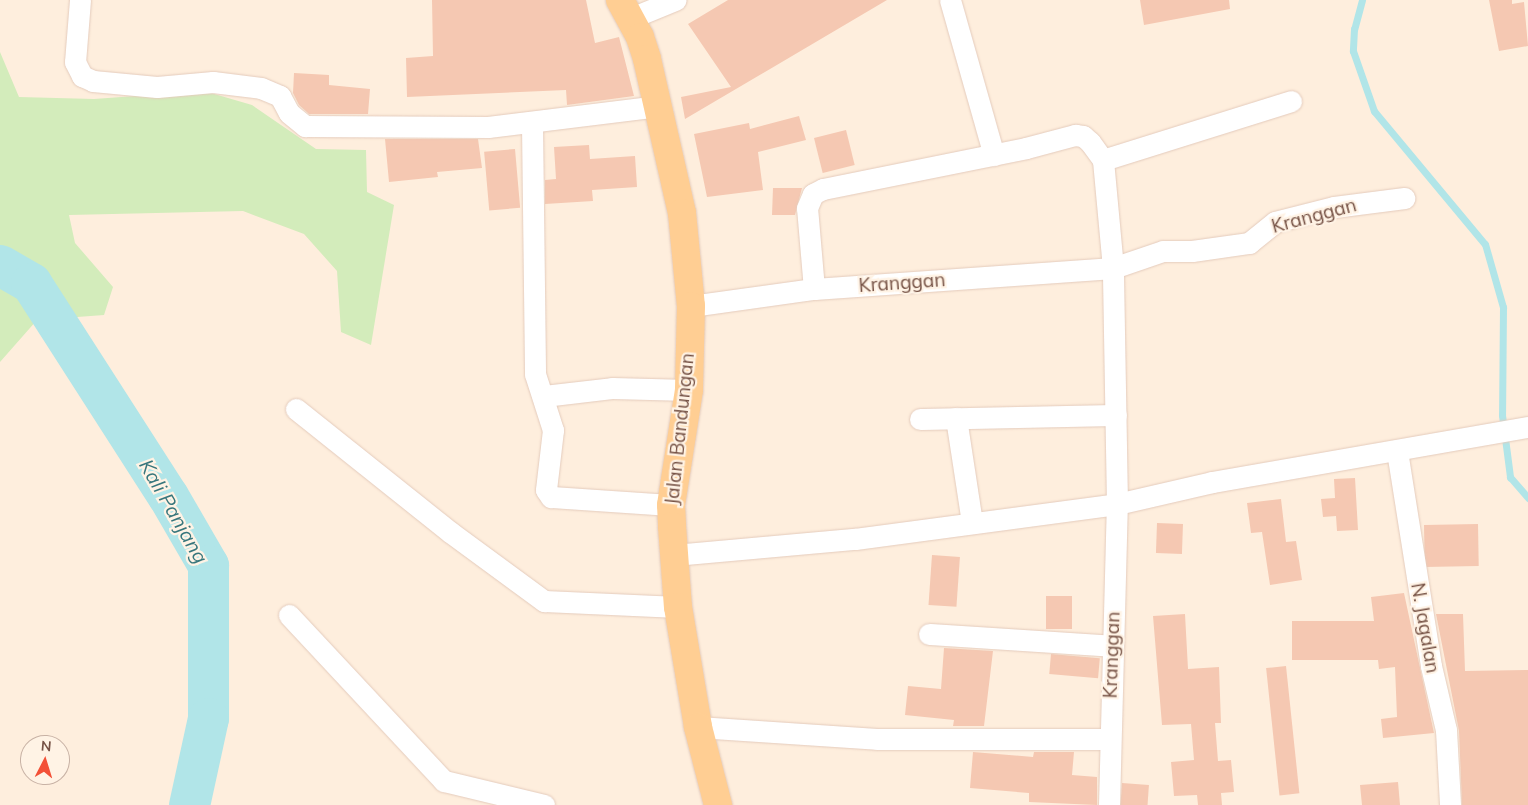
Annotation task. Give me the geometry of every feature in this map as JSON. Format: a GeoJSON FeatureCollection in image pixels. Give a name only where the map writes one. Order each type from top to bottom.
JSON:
{"type":"FeatureCollection","features":[{"type":"Feature","properties":{"kind":"main road","name":"Jalan Bandungan"},"geometry":{"type":"LineString","coordinates":[[626,9],[647,59],[660,106],[682,213],[691,306],[688,390],[671,505],[674,555],[678,607],[698,727],[718,805]]}},
{"type":"Feature","properties":{"kind":"street"},"geometry":{"type":"LineString","coordinates":[[80,0],[75,67],[82,76],[93,81],[157,87],[213,82],[261,88],[280,96],[289,113],[306,126],[478,128],[532,124],[660,106]]}},
{"type":"Feature","properties":{"kind":"street"},"geometry":{"type":"LineString","coordinates":[[626,9],[675,0]]}},
{"type":"Feature","properties":{"kind":"street"},"geometry":{"type":"LineString","coordinates":[[950,0],[994,155]]}},
{"type":"Feature","properties":{"kind":"street"},"geometry":{"type":"LineString","coordinates":[[814,289],[807,208],[813,194],[994,155],[1075,135],[1083,136],[1090,142],[1103,160],[1291,101]]}},
{"type":"Feature","properties":{"kind":"street"},"geometry":{"type":"LineString","coordinates":[[532,124],[535,374],[544,396],[552,430],[546,490],[551,497],[671,505]]}},
{"type":"Feature","properties":{"kind":"street","name":"Kranggan"},"geometry":{"type":"LineString","coordinates":[[1103,160],[1113,268],[1117,504],[1109,805]]}},
{"type":"Feature","properties":{"kind":"street","name":"Kranggan"},"geometry":{"type":"LineString","coordinates":[[691,306],[814,289],[1113,268],[1162,251],[1192,251],[1249,242],[1275,222],[1334,207],[1404,198]]}},
{"type":"Feature","properties":{"kind":"street"},"geometry":{"type":"LineString","coordinates":[[544,396],[612,388],[688,390]]}},
{"type":"Feature","properties":{"kind":"street"},"geometry":{"type":"LineString","coordinates":[[296,409],[450,532],[544,601],[678,607]]}},
{"type":"Feature","properties":{"kind":"street"},"geometry":{"type":"LineString","coordinates":[[920,419],[1116,415]]}},
{"type":"Feature","properties":{"kind":"street"},"geometry":{"type":"LineString","coordinates":[[956,418],[972,523]]}},
{"type":"Feature","properties":{"kind":"street"},"geometry":{"type":"LineString","coordinates":[[674,555],[810,542],[1117,504],[1212,482],[1397,451],[1528,426]]}},
{"type":"Feature","properties":{"kind":"street","name":"N. Jagalan"},"geometry":{"type":"LineString","coordinates":[[1397,451],[1429,656],[1446,730],[1450,805]]}},
{"type":"Feature","properties":{"kind":"street"},"geometry":{"type":"LineString","coordinates":[[289,615],[444,781],[544,805]]}},
{"type":"Feature","properties":{"kind":"street"},"geometry":{"type":"LineString","coordinates":[[929,634],[1113,646]]}},
{"type":"Feature","properties":{"kind":"street"},"geometry":{"type":"LineString","coordinates":[[698,727],[877,739],[1110,739]]}},
{"type":"Feature","properties":{"kind":"green space"},"geometry":{"type":"Polygon","coordinates":[[[0,52],[19,97],[94,99],[204,91],[252,105],[316,149],[366,150],[367,192],[394,205],[371,345],[341,332],[337,271],[304,234],[243,211],[69,215],[75,243],[113,287],[104,315],[37,320],[0,362],[0,52]]]}},
{"type":"Feature","properties":{"kind":"building"},"geometry":{"type":"Polygon","coordinates":[[[432,0],[586,0],[595,43],[619,37],[634,96],[567,105],[566,90],[407,97],[406,58],[433,56],[432,0]]]}},
{"type":"Feature","properties":{"kind":"building"},"geometry":{"type":"Polygon","coordinates":[[[728,0],[887,0],[685,119],[681,97],[731,87],[688,24],[728,0]]]}},
{"type":"Feature","properties":{"kind":"building"},"geometry":{"type":"Polygon","coordinates":[[[1140,0],[1229,0],[1230,9],[1144,25],[1140,0]]]}},
{"type":"Feature","properties":{"kind":"building"},"geometry":{"type":"Polygon","coordinates":[[[1489,0],[1512,0],[1512,4],[1524,2],[1528,46],[1499,51],[1489,0]]]}},
{"type":"Feature","properties":{"kind":"building"},"geometry":{"type":"Polygon","coordinates":[[[294,73],[329,75],[329,85],[370,89],[368,114],[309,114],[299,105],[293,93],[294,73]]]}},
{"type":"Feature","properties":{"kind":"building"},"geometry":{"type":"Polygon","coordinates":[[[799,116],[806,140],[758,152],[763,190],[707,197],[694,134],[749,123],[750,129],[799,116]]]}},
{"type":"Feature","properties":{"kind":"building"},"geometry":{"type":"Polygon","coordinates":[[[846,130],[855,165],[823,173],[814,138],[846,130]]]}},
{"type":"Feature","properties":{"kind":"building"},"geometry":{"type":"Polygon","coordinates":[[[385,139],[478,139],[482,168],[437,172],[438,177],[389,182],[385,139]]]}},
{"type":"Feature","properties":{"kind":"building"},"geometry":{"type":"Polygon","coordinates":[[[589,145],[590,159],[635,156],[637,187],[592,190],[593,201],[545,204],[545,180],[556,179],[554,147],[589,145]]]}},
{"type":"Feature","properties":{"kind":"building"},"geometry":{"type":"Polygon","coordinates":[[[515,149],[520,208],[489,210],[484,152],[515,149]]]}},
{"type":"Feature","properties":{"kind":"building"},"geometry":{"type":"Polygon","coordinates":[[[773,188],[802,188],[795,215],[772,215],[773,188]]]}},
{"type":"Feature","properties":{"kind":"building"},"geometry":{"type":"Polygon","coordinates":[[[1355,478],[1358,530],[1337,531],[1336,516],[1323,517],[1321,499],[1335,498],[1334,479],[1355,478]]]}},
{"type":"Feature","properties":{"kind":"building"},"geometry":{"type":"Polygon","coordinates":[[[1281,499],[1286,542],[1296,541],[1302,580],[1270,585],[1262,532],[1251,533],[1247,503],[1281,499]]]}},
{"type":"Feature","properties":{"kind":"building"},"geometry":{"type":"Polygon","coordinates":[[[1157,523],[1183,524],[1182,554],[1156,553],[1157,523]]]}},
{"type":"Feature","properties":{"kind":"building"},"geometry":{"type":"Polygon","coordinates":[[[1478,524],[1479,566],[1425,567],[1424,525],[1478,524]]]}},
{"type":"Feature","properties":{"kind":"building"},"geometry":{"type":"Polygon","coordinates":[[[932,555],[960,557],[956,607],[929,605],[932,555]]]}},
{"type":"Feature","properties":{"kind":"building"},"geometry":{"type":"Polygon","coordinates":[[[1404,593],[1434,733],[1383,738],[1381,719],[1397,717],[1395,667],[1379,669],[1378,660],[1292,660],[1292,621],[1374,621],[1371,597],[1404,593]]]}},
{"type":"Feature","properties":{"kind":"building"},"geometry":{"type":"Polygon","coordinates":[[[1046,596],[1072,596],[1072,629],[1046,629],[1046,596]]]}},
{"type":"Feature","properties":{"kind":"building"},"geometry":{"type":"Polygon","coordinates":[[[1185,614],[1188,669],[1219,667],[1221,723],[1215,723],[1218,761],[1231,760],[1234,792],[1221,793],[1222,805],[1198,805],[1197,795],[1174,796],[1171,762],[1194,760],[1191,724],[1162,725],[1153,616],[1185,614]]]}},
{"type":"Feature","properties":{"kind":"building"},"geometry":{"type":"Polygon","coordinates":[[[1436,614],[1463,614],[1465,671],[1528,670],[1528,805],[1462,805],[1459,731],[1436,614]]]}},
{"type":"Feature","properties":{"kind":"building"},"geometry":{"type":"Polygon","coordinates":[[[944,648],[993,651],[984,726],[953,726],[954,720],[905,715],[908,686],[941,689],[944,648]]]}},
{"type":"Feature","properties":{"kind":"building"},"geometry":{"type":"Polygon","coordinates":[[[1051,654],[1100,658],[1098,678],[1049,674],[1051,654]]]}},
{"type":"Feature","properties":{"kind":"building"},"geometry":{"type":"Polygon","coordinates":[[[1286,666],[1299,793],[1279,795],[1266,668],[1286,666]]]}},
{"type":"Feature","properties":{"kind":"building"},"geometry":{"type":"Polygon","coordinates":[[[973,752],[1033,757],[1034,752],[1074,752],[1072,775],[1097,777],[1097,805],[1029,802],[1029,793],[970,788],[973,752]]]}},
{"type":"Feature","properties":{"kind":"building"},"geometry":{"type":"Polygon","coordinates":[[[1398,782],[1400,805],[1362,805],[1360,785],[1398,782]]]}},
{"type":"Feature","properties":{"kind":"building"},"geometry":{"type":"Polygon","coordinates":[[[1122,783],[1149,785],[1148,805],[1120,805],[1122,783]]]}},
{"type":"Feature","properties":{"kind":"waterway"},"geometry":{"type":"LineString","coordinates":[[1362,0],[1354,29],[1353,51],[1374,111],[1485,244],[1503,307],[1502,415],[1510,477],[1528,498]]}},
{"type":"Feature","properties":{"kind":"waterway","name":"Kali Panjang"},"geometry":{"type":"LineString","coordinates":[[0,265],[31,283],[168,496],[208,565],[208,718],[189,805]]}}]}
